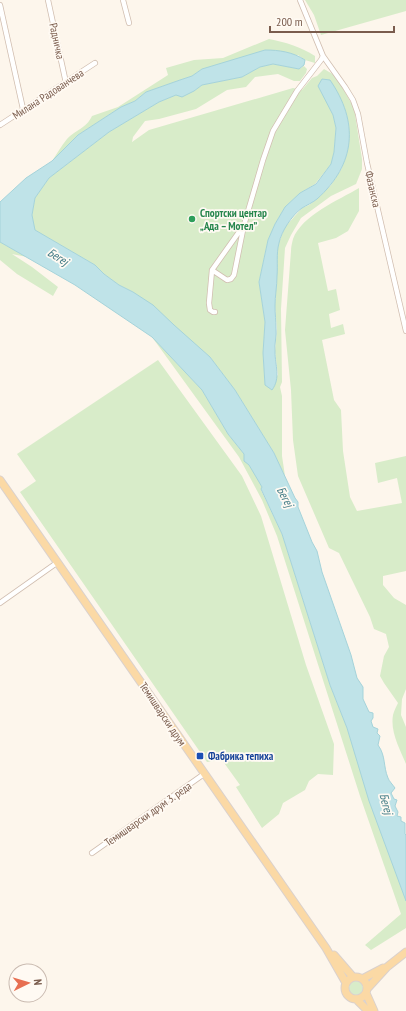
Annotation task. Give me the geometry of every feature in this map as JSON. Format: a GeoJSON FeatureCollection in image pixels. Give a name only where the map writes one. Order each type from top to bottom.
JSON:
{"type":"FeatureCollection","features":[{"type":"Feature","properties":{"kind":"main road","name":"Темишварски друм"},"geometry":{"type":"LineString","coordinates":[[1,483],[58,562],[326,948],[346,983]]}},
{"type":"Feature","properties":{"kind":"main road","name":"Темишварски друм"},"geometry":{"type":"LineString","coordinates":[[326,948],[353,977]]}},
{"type":"Feature","properties":{"kind":"main road"},"geometry":{"type":"LineString","coordinates":[[356,999],[361,998],[387,967],[406,952]]}},
{"type":"Feature","properties":{"kind":"main road"},"geometry":{"type":"LineString","coordinates":[[368,1011],[356,999],[352,998],[346,992],[346,983],[353,977],[362,979],[387,967]]}},
{"type":"Feature","properties":{"kind":"main road"},"geometry":{"type":"LineString","coordinates":[[362,979],[365,982],[366,991],[374,1011]]}},
{"type":"Feature","properties":{"kind":"street","name":"Радничка"},"geometry":{"type":"LineString","coordinates":[[48,0],[66,83]]}},
{"type":"Feature","properties":{"kind":"street"},"geometry":{"type":"LineString","coordinates":[[123,0],[129,22]]}},
{"type":"Feature","properties":{"kind":"street","name":"Фазанска"},"geometry":{"type":"LineString","coordinates":[[300,0],[323,56],[346,87],[358,114],[367,163],[406,331]]}},
{"type":"Feature","properties":{"kind":"street"},"geometry":{"type":"LineString","coordinates":[[0,5],[23,109]]}},
{"type":"Feature","properties":{"kind":"street"},"geometry":{"type":"LineString","coordinates":[[212,270],[228,280],[233,278],[244,225],[273,131],[297,91],[323,56]]}},
{"type":"Feature","properties":{"kind":"street","name":"Милана Радованчева"},"geometry":{"type":"LineString","coordinates":[[0,124],[95,63]]}},
{"type":"Feature","properties":{"kind":"street"},"geometry":{"type":"LineString","coordinates":[[215,312],[210,310],[209,303],[212,270],[244,225]]}},
{"type":"Feature","properties":{"kind":"street"},"geometry":{"type":"LineString","coordinates":[[0,603],[58,562]]}},
{"type":"Feature","properties":{"kind":"street","name":"Темишварски друм 3. реда"},"geometry":{"type":"LineString","coordinates":[[92,853],[204,774]]}},
{"type":"Feature","properties":{"kind":"green space"},"geometry":{"type":"Polygon","coordinates":[[[305,0],[406,0],[406,11],[321,35],[314,15],[305,0]]]}},
{"type":"Feature","properties":{"kind":"green space"},"geometry":{"type":"Polygon","coordinates":[[[269,39],[293,45],[310,53],[315,56],[315,63],[305,60],[298,55],[202,69],[192,76],[146,92],[135,101],[121,107],[78,135],[52,161],[67,139],[84,127],[92,116],[118,107],[168,75],[166,68],[194,60],[223,58],[269,39]]]}},
{"type":"Feature","properties":{"kind":"green space"},"geometry":{"type":"Polygon","coordinates":[[[273,64],[299,69],[304,66],[307,69],[300,81],[294,81],[278,74],[255,77],[246,87],[227,90],[196,109],[159,119],[145,121],[133,137],[132,142],[149,130],[293,88],[302,90],[312,78],[317,76],[324,69],[336,76],[354,108],[362,159],[362,169],[356,184],[331,196],[301,218],[285,248],[281,309],[282,382],[280,387],[282,396],[282,456],[285,476],[274,453],[235,390],[210,357],[133,292],[119,285],[95,265],[34,230],[32,215],[35,198],[49,178],[109,132],[159,102],[176,95],[194,91],[202,85],[242,77],[260,67],[273,64]],[[320,90],[333,115],[336,128],[334,152],[331,164],[315,184],[300,193],[285,207],[268,240],[259,282],[265,322],[263,353],[265,385],[278,375],[275,351],[277,329],[275,306],[277,275],[276,259],[279,242],[285,227],[302,208],[317,199],[331,185],[342,168],[349,123],[320,90]]]}},
{"type":"Feature","properties":{"kind":"green space"},"geometry":{"type":"Polygon","coordinates":[[[359,188],[359,211],[348,231],[336,238],[318,243],[328,291],[336,289],[340,310],[329,314],[331,328],[343,324],[345,334],[322,340],[334,400],[341,410],[343,451],[350,497],[357,511],[402,503],[397,478],[378,483],[375,463],[406,456],[406,571],[383,576],[383,585],[394,598],[406,605],[406,689],[402,699],[401,715],[406,727],[406,764],[394,734],[392,721],[394,710],[398,703],[380,676],[384,656],[389,647],[386,634],[374,629],[370,617],[339,553],[329,548],[298,476],[293,440],[291,390],[285,330],[291,248],[293,239],[298,230],[313,215],[359,188]]]}},
{"type":"Feature","properties":{"kind":"green space"},"geometry":{"type":"Polygon","coordinates":[[[0,242],[27,257],[12,254],[58,287],[53,296],[17,274],[0,260],[0,242]]]}},
{"type":"Feature","properties":{"kind":"green space"},"geometry":{"type":"Polygon","coordinates":[[[152,337],[202,390],[228,434],[244,454],[262,487],[261,490],[282,534],[330,685],[347,728],[406,901],[406,928],[371,950],[365,945],[401,914],[360,796],[277,536],[262,500],[239,457],[152,337]]]}},
{"type":"Feature","properties":{"kind":"green space"},"geometry":{"type":"Polygon","coordinates":[[[158,360],[242,476],[261,516],[306,665],[334,744],[333,775],[318,774],[309,781],[305,790],[283,803],[279,814],[262,828],[236,787],[240,785],[222,760],[207,762],[20,492],[36,481],[17,454],[158,360]]]}},
{"type":"Feature","properties":{"kind":"green space"},"geometry":{"type":"Polygon","coordinates":[[[353,981],[359,981],[363,985],[363,991],[359,995],[353,995],[349,991],[349,985],[353,981]]]}},
{"type":"Feature","properties":{"kind":"water","name":"Бегеј"},"geometry":{"type":"Polygon","coordinates":[[[265,50],[291,53],[305,60],[304,65],[299,69],[273,64],[260,67],[242,77],[202,85],[182,97],[176,95],[159,102],[109,132],[49,178],[35,198],[32,215],[35,230],[95,265],[119,285],[153,305],[210,357],[235,390],[274,453],[298,502],[298,507],[317,551],[322,572],[351,655],[357,678],[363,687],[363,699],[369,712],[373,713],[373,718],[371,721],[373,727],[378,729],[377,733],[380,736],[378,745],[381,749],[388,778],[395,788],[391,793],[394,799],[397,800],[395,806],[398,812],[397,816],[401,817],[401,821],[405,823],[406,901],[369,801],[347,728],[330,685],[282,534],[261,489],[262,487],[249,465],[244,461],[244,454],[228,434],[202,390],[152,337],[75,285],[0,242],[0,202],[26,178],[52,161],[78,135],[121,107],[135,101],[146,92],[192,76],[202,69],[265,50]]]}},
{"type":"Feature","properties":{"kind":"water"},"geometry":{"type":"Polygon","coordinates":[[[322,79],[330,80],[346,111],[349,127],[349,142],[346,157],[340,172],[330,186],[317,199],[294,215],[280,239],[278,247],[275,302],[275,349],[277,376],[272,390],[265,385],[263,353],[265,322],[259,282],[268,240],[285,207],[300,193],[316,184],[331,164],[334,152],[336,128],[333,115],[318,86],[322,79]]]}},
{"type":"Feature","properties":{"kind":"place","name":"Спортски центар „Ада – Мотел”"},"geometry":{"type":"Point","coordinates":[192,219]}},
{"type":"Feature","properties":{"kind":"place","name":"Фабрика тепиха"},"geometry":{"type":"Point","coordinates":[200,756]}}]}
